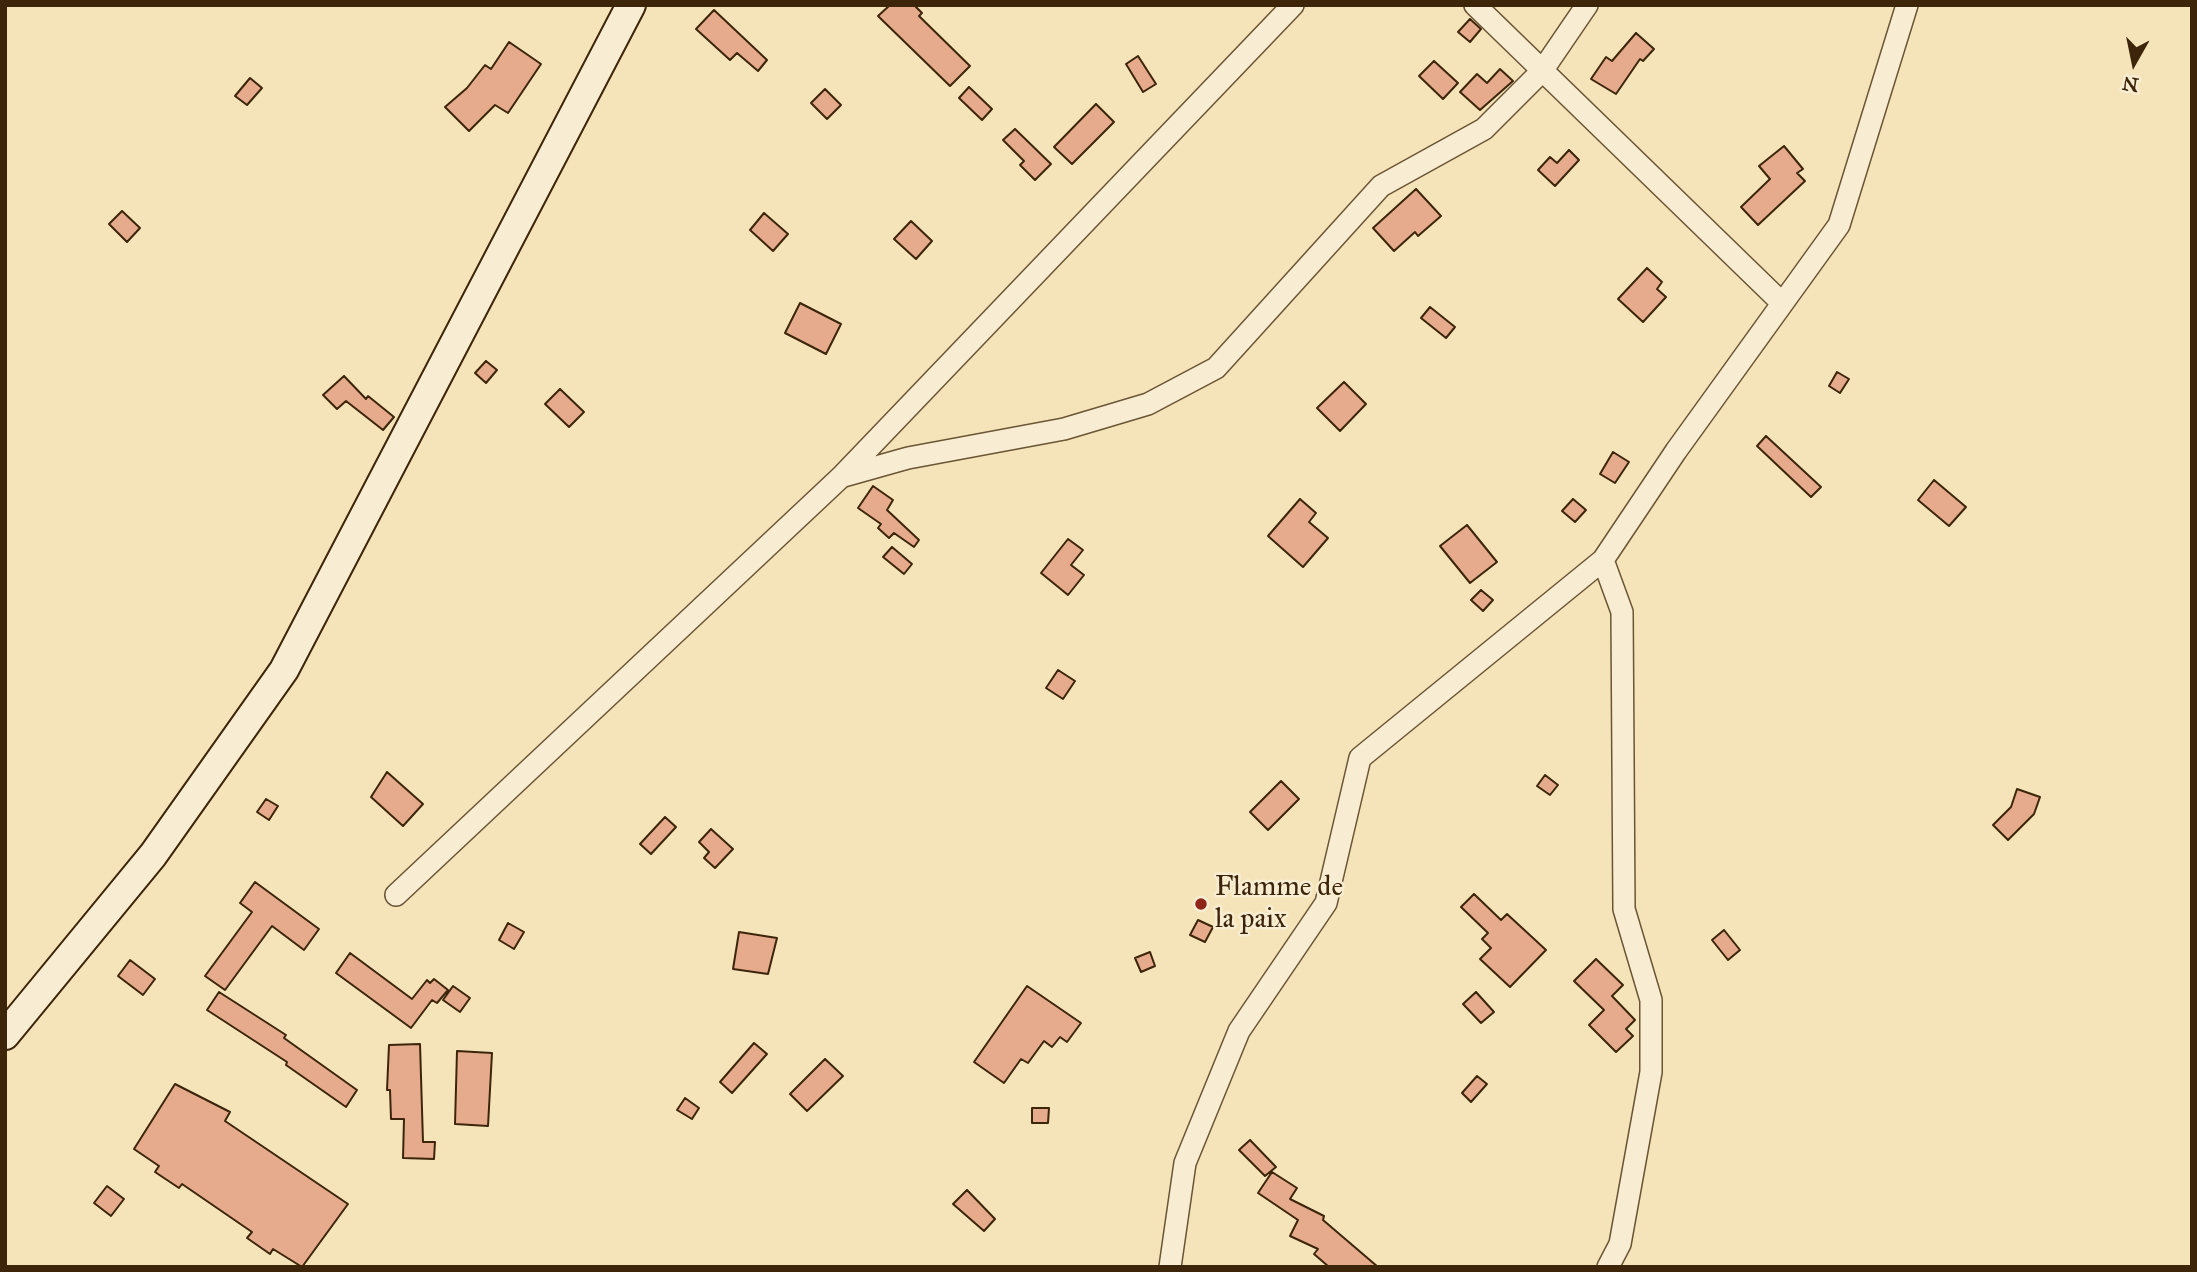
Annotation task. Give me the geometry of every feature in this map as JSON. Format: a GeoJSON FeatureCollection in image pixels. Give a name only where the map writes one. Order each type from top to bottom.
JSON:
{"type":"FeatureCollection","features":[{"type":"Feature","properties":{"kind":"main road"},"geometry":{"type":"LineString","coordinates":[[5,1035],[153,855],[284,670],[631,5]]}},
{"type":"Feature","properties":{"kind":"street"},"geometry":{"type":"LineString","coordinates":[[396,895],[841,477],[1293,5]]}},
{"type":"Feature","properties":{"kind":"street"},"geometry":{"type":"LineString","coordinates":[[1475,5],[1782,303]]}},
{"type":"Feature","properties":{"kind":"street"},"geometry":{"type":"LineString","coordinates":[[841,477],[908,458],[1076,426],[1147,404],[1216,368],[1381,186],[1484,129],[1542,71],[1587,5]]}},
{"type":"Feature","properties":{"kind":"street"},"geometry":{"type":"LineString","coordinates":[[1170,1267],[1185,1163],[1239,1031],[1326,903],[1360,758],[1603,560],[1676,451],[1839,225],[1907,5]]}},
{"type":"Feature","properties":{"kind":"street"},"geometry":{"type":"LineString","coordinates":[[1603,560],[1622,612],[1624,909],[1651,1000],[1651,1072],[1620,1244],[1612,1264]]}},
{"type":"Feature","properties":{"kind":"building"},"geometry":{"type":"Polygon","coordinates":[[[890,5],[914,5],[922,13],[919,16],[970,66],[950,86],[878,16],[890,5]]]}},
{"type":"Feature","properties":{"kind":"building"},"geometry":{"type":"Polygon","coordinates":[[[714,10],[767,60],[758,71],[737,53],[730,60],[696,29],[714,10]]]}},
{"type":"Feature","properties":{"kind":"building"},"geometry":{"type":"Polygon","coordinates":[[[1470,19],[1481,29],[1470,42],[1458,32],[1470,19]]]}},
{"type":"Feature","properties":{"kind":"building"},"geometry":{"type":"Polygon","coordinates":[[[1636,33],[1654,49],[1643,61],[1640,59],[1616,94],[1591,79],[1606,57],[1612,61],[1636,33]]]}},
{"type":"Feature","properties":{"kind":"building"},"geometry":{"type":"Polygon","coordinates":[[[509,42],[541,64],[508,113],[495,105],[469,131],[445,107],[467,88],[485,65],[491,69],[509,42]]]}},
{"type":"Feature","properties":{"kind":"building"},"geometry":{"type":"Polygon","coordinates":[[[1138,56],[1156,84],[1143,92],[1126,64],[1138,56]]]}},
{"type":"Feature","properties":{"kind":"building"},"geometry":{"type":"Polygon","coordinates":[[[1434,61],[1458,83],[1443,99],[1419,76],[1434,61]]]}},
{"type":"Feature","properties":{"kind":"building"},"geometry":{"type":"Polygon","coordinates":[[[1500,69],[1513,81],[1480,110],[1460,92],[1477,74],[1487,83],[1500,69]]]}},
{"type":"Feature","properties":{"kind":"building"},"geometry":{"type":"Polygon","coordinates":[[[250,78],[262,88],[247,105],[235,96],[250,78]]]}},
{"type":"Feature","properties":{"kind":"building"},"geometry":{"type":"Polygon","coordinates":[[[969,87],[992,109],[982,120],[959,98],[969,87]]]}},
{"type":"Feature","properties":{"kind":"building"},"geometry":{"type":"Polygon","coordinates":[[[825,89],[841,105],[827,119],[811,103],[825,89]]]}},
{"type":"Feature","properties":{"kind":"building"},"geometry":{"type":"Polygon","coordinates":[[[1096,104],[1114,122],[1072,164],[1054,147],[1096,104]]]}},
{"type":"Feature","properties":{"kind":"building"},"geometry":{"type":"Polygon","coordinates":[[[1015,129],[1051,164],[1035,180],[1020,165],[1024,161],[1003,140],[1015,129]]]}},
{"type":"Feature","properties":{"kind":"building"},"geometry":{"type":"Polygon","coordinates":[[[1784,146],[1803,169],[1797,173],[1805,181],[1758,225],[1741,207],[1770,179],[1759,166],[1784,146]]]}},
{"type":"Feature","properties":{"kind":"building"},"geometry":{"type":"Polygon","coordinates":[[[1569,150],[1579,160],[1555,186],[1538,170],[1550,157],[1557,163],[1569,150]]]}},
{"type":"Feature","properties":{"kind":"building"},"geometry":{"type":"Polygon","coordinates":[[[1416,189],[1441,216],[1418,236],[1415,232],[1394,251],[1373,228],[1416,189]]]}},
{"type":"Feature","properties":{"kind":"building"},"geometry":{"type":"Polygon","coordinates":[[[122,211],[140,228],[127,242],[109,224],[122,211]]]}},
{"type":"Feature","properties":{"kind":"building"},"geometry":{"type":"Polygon","coordinates":[[[764,213],[788,234],[773,251],[750,230],[764,213]]]}},
{"type":"Feature","properties":{"kind":"building"},"geometry":{"type":"Polygon","coordinates":[[[911,221],[932,241],[916,259],[894,239],[911,221]]]}},
{"type":"Feature","properties":{"kind":"building"},"geometry":{"type":"Polygon","coordinates":[[[1647,268],[1662,282],[1657,289],[1666,297],[1643,322],[1618,299],[1647,268]]]}},
{"type":"Feature","properties":{"kind":"building"},"geometry":{"type":"Polygon","coordinates":[[[800,303],[841,324],[826,354],[785,333],[800,303]]]}},
{"type":"Feature","properties":{"kind":"building"},"geometry":{"type":"Polygon","coordinates":[[[1430,307],[1455,327],[1446,338],[1421,318],[1430,307]]]}},
{"type":"Feature","properties":{"kind":"building"},"geometry":{"type":"Polygon","coordinates":[[[486,361],[497,370],[486,383],[475,373],[486,361]]]}},
{"type":"Feature","properties":{"kind":"building"},"geometry":{"type":"Polygon","coordinates":[[[1837,372],[1849,379],[1840,393],[1829,386],[1837,372]]]}},
{"type":"Feature","properties":{"kind":"building"},"geometry":{"type":"Polygon","coordinates":[[[344,376],[366,399],[368,396],[394,417],[383,430],[346,401],[337,409],[323,395],[344,376]]]}},
{"type":"Feature","properties":{"kind":"building"},"geometry":{"type":"Polygon","coordinates":[[[1344,382],[1366,404],[1340,431],[1317,408],[1344,382]]]}},
{"type":"Feature","properties":{"kind":"building"},"geometry":{"type":"Polygon","coordinates":[[[560,389],[584,412],[569,427],[545,404],[560,389]]]}},
{"type":"Feature","properties":{"kind":"building"},"geometry":{"type":"Polygon","coordinates":[[[1766,436],[1821,487],[1811,497],[1757,446],[1766,436]]]}},
{"type":"Feature","properties":{"kind":"building"},"geometry":{"type":"Polygon","coordinates":[[[1613,452],[1629,462],[1615,483],[1600,474],[1613,452]]]}},
{"type":"Feature","properties":{"kind":"building"},"geometry":{"type":"Polygon","coordinates":[[[1934,480],[1966,507],[1949,526],[1918,500],[1934,480]]]}},
{"type":"Feature","properties":{"kind":"building"},"geometry":{"type":"Polygon","coordinates":[[[873,486],[893,500],[887,510],[919,540],[914,547],[894,533],[889,538],[878,528],[881,524],[858,508],[873,486]]]}},
{"type":"Feature","properties":{"kind":"building"},"geometry":{"type":"Polygon","coordinates":[[[1300,499],[1316,513],[1309,522],[1328,538],[1303,567],[1268,536],[1300,499]]]}},
{"type":"Feature","properties":{"kind":"building"},"geometry":{"type":"Polygon","coordinates":[[[1573,499],[1586,510],[1575,522],[1562,511],[1573,499]]]}},
{"type":"Feature","properties":{"kind":"building"},"geometry":{"type":"Polygon","coordinates":[[[1467,525],[1497,562],[1470,583],[1440,546],[1467,525]]]}},
{"type":"Feature","properties":{"kind":"building"},"geometry":{"type":"Polygon","coordinates":[[[1068,539],[1083,550],[1071,565],[1084,575],[1068,595],[1041,573],[1068,539]]]}},
{"type":"Feature","properties":{"kind":"building"},"geometry":{"type":"Polygon","coordinates":[[[892,547],[912,564],[904,574],[883,557],[892,547]]]}},
{"type":"Feature","properties":{"kind":"building"},"geometry":{"type":"Polygon","coordinates":[[[1481,590],[1493,600],[1483,611],[1471,600],[1481,590]]]}},
{"type":"Feature","properties":{"kind":"building"},"geometry":{"type":"Polygon","coordinates":[[[1058,670],[1075,681],[1063,699],[1046,688],[1058,670]]]}},
{"type":"Feature","properties":{"kind":"building"},"geometry":{"type":"Polygon","coordinates":[[[387,772],[423,804],[403,826],[371,797],[387,772]]]}},
{"type":"Feature","properties":{"kind":"building"},"geometry":{"type":"Polygon","coordinates":[[[1545,775],[1558,785],[1550,795],[1537,786],[1545,775]]]}},
{"type":"Feature","properties":{"kind":"building"},"geometry":{"type":"Polygon","coordinates":[[[1281,781],[1299,799],[1268,830],[1250,812],[1281,781]]]}},
{"type":"Feature","properties":{"kind":"building"},"geometry":{"type":"Polygon","coordinates":[[[2017,789],[2040,797],[2034,814],[2008,840],[1993,825],[2011,807],[2017,789]]]}},
{"type":"Feature","properties":{"kind":"building"},"geometry":{"type":"Polygon","coordinates":[[[266,799],[278,806],[269,820],[257,812],[266,799]]]}},
{"type":"Feature","properties":{"kind":"building"},"geometry":{"type":"Polygon","coordinates":[[[665,817],[676,827],[651,854],[640,844],[665,817]]]}},
{"type":"Feature","properties":{"kind":"building"},"geometry":{"type":"Polygon","coordinates":[[[711,829],[733,849],[715,868],[704,858],[709,852],[699,842],[711,829]]]}},
{"type":"Feature","properties":{"kind":"building"},"geometry":{"type":"Polygon","coordinates":[[[255,882],[319,929],[304,950],[272,926],[225,990],[205,976],[252,912],[240,903],[255,882]]]}},
{"type":"Feature","properties":{"kind":"building"},"geometry":{"type":"Polygon","coordinates":[[[1474,894],[1501,920],[1507,914],[1546,950],[1510,987],[1480,959],[1491,948],[1482,939],[1488,933],[1461,907],[1474,894]]]}},
{"type":"Feature","properties":{"kind":"building"},"geometry":{"type":"Polygon","coordinates":[[[1198,920],[1213,927],[1205,942],[1190,935],[1198,920]]]}},
{"type":"Feature","properties":{"kind":"building"},"geometry":{"type":"Polygon","coordinates":[[[508,923],[524,932],[514,949],[499,940],[508,923]]]}},
{"type":"Feature","properties":{"kind":"building"},"geometry":{"type":"Polygon","coordinates":[[[1724,930],[1740,950],[1728,960],[1712,940],[1724,930]]]}},
{"type":"Feature","properties":{"kind":"building"},"geometry":{"type":"Polygon","coordinates":[[[739,932],[777,938],[768,974],[733,969],[739,932]]]}},
{"type":"Feature","properties":{"kind":"building"},"geometry":{"type":"Polygon","coordinates":[[[1150,952],[1155,966],[1141,972],[1135,958],[1150,952]]]}},
{"type":"Feature","properties":{"kind":"building"},"geometry":{"type":"Polygon","coordinates":[[[350,953],[412,999],[427,980],[430,983],[434,979],[448,990],[437,1003],[432,1000],[411,1028],[336,973],[350,953]]]}},
{"type":"Feature","properties":{"kind":"building"},"geometry":{"type":"Polygon","coordinates":[[[1596,959],[1623,985],[1612,996],[1635,1020],[1626,1029],[1633,1036],[1616,1052],[1589,1025],[1604,1010],[1574,981],[1596,959]]]}},
{"type":"Feature","properties":{"kind":"building"},"geometry":{"type":"Polygon","coordinates":[[[130,960],[155,979],[143,995],[118,976],[130,960]]]}},
{"type":"Feature","properties":{"kind":"building"},"geometry":{"type":"Polygon","coordinates":[[[453,986],[470,998],[460,1012],[443,1000],[453,986]]]}},
{"type":"Feature","properties":{"kind":"building"},"geometry":{"type":"Polygon","coordinates":[[[1027,986],[1081,1023],[1067,1042],[1060,1037],[1052,1047],[1044,1041],[1028,1063],[1021,1059],[1004,1083],[974,1062],[1027,986]]]}},
{"type":"Feature","properties":{"kind":"building"},"geometry":{"type":"Polygon","coordinates":[[[219,992],[286,1035],[284,1038],[357,1090],[346,1107],[286,1065],[287,1062],[207,1010],[219,992]]]}},
{"type":"Feature","properties":{"kind":"building"},"geometry":{"type":"Polygon","coordinates":[[[1476,992],[1494,1012],[1481,1023],[1463,1004],[1476,992]]]}},
{"type":"Feature","properties":{"kind":"building"},"geometry":{"type":"Polygon","coordinates":[[[754,1043],[767,1054],[732,1093],[720,1082],[754,1043]]]}},
{"type":"Feature","properties":{"kind":"building"},"geometry":{"type":"Polygon","coordinates":[[[420,1044],[423,1142],[435,1142],[434,1159],[403,1158],[404,1119],[391,1119],[390,1090],[387,1090],[389,1045],[420,1044]]]}},
{"type":"Feature","properties":{"kind":"building"},"geometry":{"type":"Polygon","coordinates":[[[457,1051],[492,1053],[488,1126],[455,1124],[457,1051]]]}},
{"type":"Feature","properties":{"kind":"building"},"geometry":{"type":"Polygon","coordinates":[[[825,1059],[843,1076],[807,1111],[790,1094],[825,1059]]]}},
{"type":"Feature","properties":{"kind":"building"},"geometry":{"type":"Polygon","coordinates":[[[1477,1076],[1487,1084],[1471,1102],[1462,1093],[1477,1076]]]}},
{"type":"Feature","properties":{"kind":"building"},"geometry":{"type":"Polygon","coordinates":[[[175,1084],[230,1112],[225,1121],[348,1204],[302,1267],[273,1249],[270,1254],[247,1238],[252,1232],[182,1184],[179,1188],[155,1172],[159,1166],[134,1149],[175,1084]]]}},
{"type":"Feature","properties":{"kind":"building"},"geometry":{"type":"Polygon","coordinates":[[[685,1098],[699,1108],[692,1119],[677,1110],[685,1098]]]}},
{"type":"Feature","properties":{"kind":"building"},"geometry":{"type":"Polygon","coordinates":[[[1032,1108],[1049,1108],[1048,1123],[1032,1123],[1032,1108]]]}},
{"type":"Feature","properties":{"kind":"building"},"geometry":{"type":"Polygon","coordinates":[[[1250,1140],[1276,1167],[1265,1176],[1239,1150],[1250,1140]]]}},
{"type":"Feature","properties":{"kind":"building"},"geometry":{"type":"Polygon","coordinates":[[[1272,1172],[1297,1188],[1290,1199],[1324,1216],[1323,1220],[1378,1267],[1329,1267],[1314,1254],[1318,1249],[1290,1236],[1298,1220],[1258,1193],[1272,1172]]]}},
{"type":"Feature","properties":{"kind":"building"},"geometry":{"type":"Polygon","coordinates":[[[107,1186],[124,1199],[111,1216],[94,1203],[107,1186]]]}},
{"type":"Feature","properties":{"kind":"building"},"geometry":{"type":"Polygon","coordinates":[[[967,1190],[995,1219],[984,1231],[953,1204],[967,1190]]]}},
{"type":"Feature","properties":{"kind":"place","name":"Flamme de la paix"},"geometry":{"type":"Point","coordinates":[1201,904]}}]}
